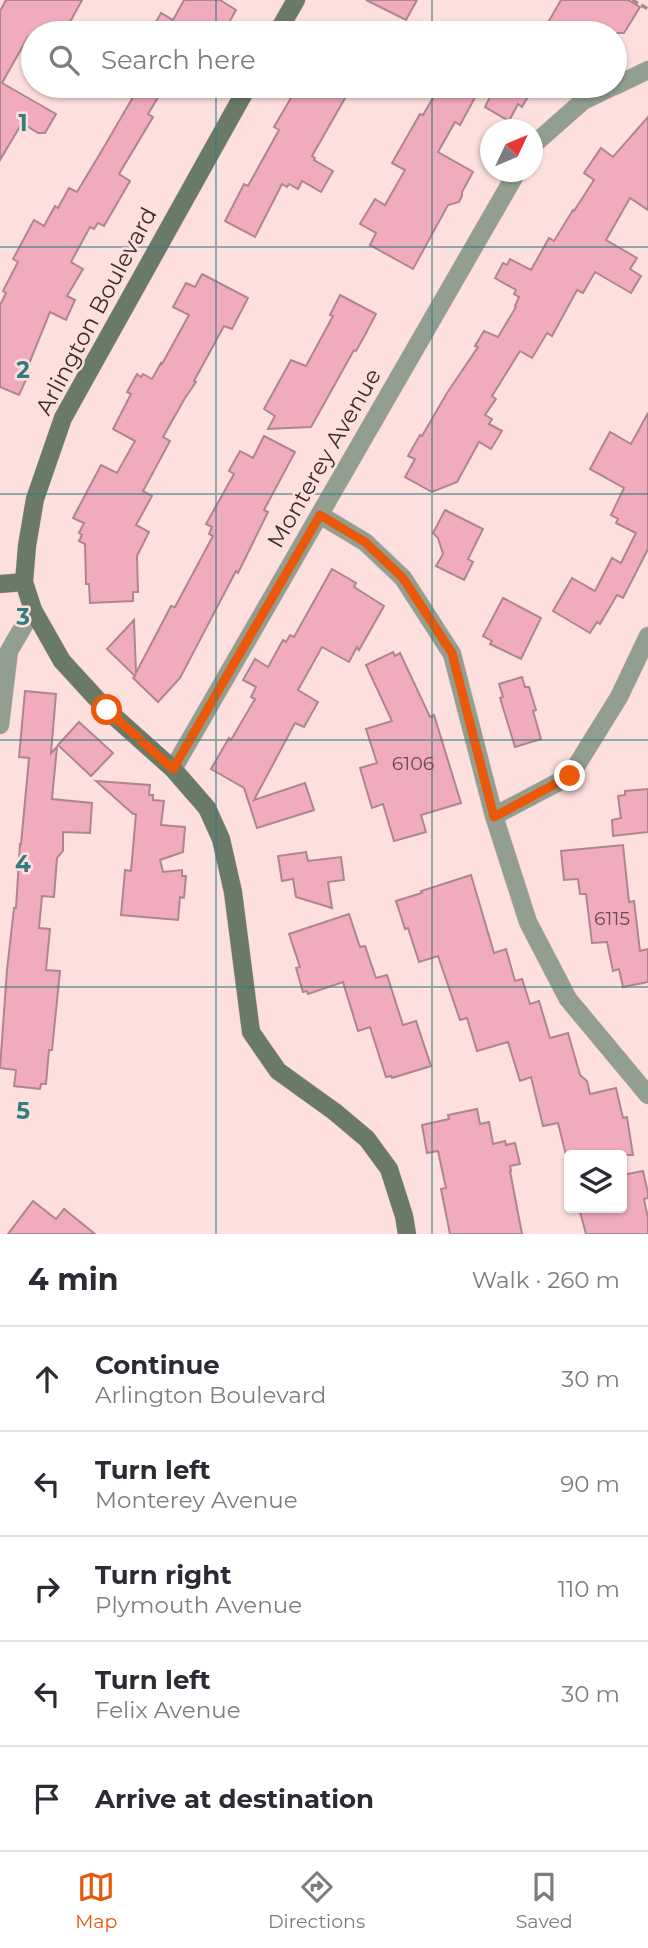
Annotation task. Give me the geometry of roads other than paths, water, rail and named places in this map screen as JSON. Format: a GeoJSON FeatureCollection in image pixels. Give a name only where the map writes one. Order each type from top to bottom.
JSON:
{"type":"FeatureCollection","features":[{"type":"Feature","properties":{"kind":"main road"},"geometry":{"type":"LineString","coordinates":[[284,21],[296,0]]}},
{"type":"Feature","properties":{"kind":"main road","name":"Arlington Boulevard"},"geometry":{"type":"LineString","coordinates":[[241,98],[63,418],[35,499],[24,582],[33,610],[62,661],[107,710],[173,769],[207,808],[221,839],[233,892],[251,1032],[278,1071],[367,1139],[390,1168],[407,1234]]}},
{"type":"Feature","properties":{"kind":"main road"},"geometry":{"type":"LineString","coordinates":[[0,584],[24,582]]}},
{"type":"Feature","properties":{"kind":"street"},"geometry":{"type":"LineString","coordinates":[[627,80],[648,70]]}},
{"type":"Feature","properties":{"kind":"street"},"geometry":{"type":"LineString","coordinates":[[543,137],[589,98]]}},
{"type":"Feature","properties":{"kind":"street","name":"Monterey Avenue"},"geometry":{"type":"LineString","coordinates":[[173,769],[511,182]]}},
{"type":"Feature","properties":{"kind":"street"},"geometry":{"type":"LineString","coordinates":[[320,515],[365,542],[403,578],[452,653],[494,817],[528,922],[568,999],[648,1096]]}},
{"type":"Feature","properties":{"kind":"street"},"geometry":{"type":"LineString","coordinates":[[0,725],[9,651],[33,610]]}},
{"type":"Feature","properties":{"kind":"street"},"geometry":{"type":"LineString","coordinates":[[494,817],[570,776],[619,696],[648,636]]}}]}
